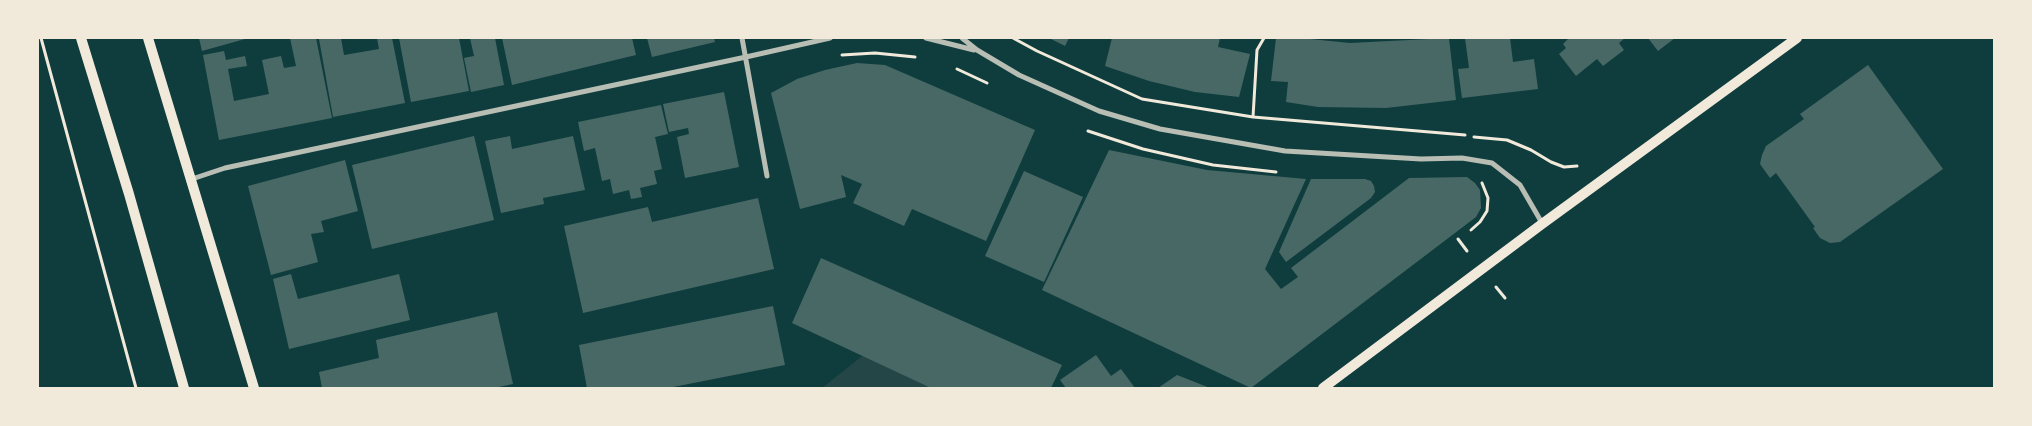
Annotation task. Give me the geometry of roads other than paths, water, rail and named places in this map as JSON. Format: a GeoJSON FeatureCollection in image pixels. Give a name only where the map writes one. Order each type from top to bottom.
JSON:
{"type":"FeatureCollection","features":[{"type":"Feature","properties":{"kind":"main road"},"geometry":{"type":"LineString","coordinates":[[81,38],[129,194],[184,388]]}},
{"type":"Feature","properties":{"kind":"main road"},"geometry":{"type":"LineString","coordinates":[[148,38],[254,388]]}},
{"type":"Feature","properties":{"kind":"main road"},"geometry":{"type":"LineString","coordinates":[[1323,388],[1542,224],[1797,38]]}},
{"type":"Feature","properties":{"kind":"street"},"geometry":{"type":"LineString","coordinates":[[742,38],[767,176]]}},
{"type":"Feature","properties":{"kind":"street"},"geometry":{"type":"LineString","coordinates":[[192,179],[225,168],[746,58],[830,38]]}},
{"type":"Feature","properties":{"kind":"street"},"geometry":{"type":"LineString","coordinates":[[926,38],[977,50]]}},
{"type":"Feature","properties":{"kind":"street"},"geometry":{"type":"LineString","coordinates":[[962,38],[977,50],[1019,75],[1099,111],[1160,129],[1285,151],[1421,159],[1462,158],[1492,163],[1520,185],[1542,224]]}}]}
